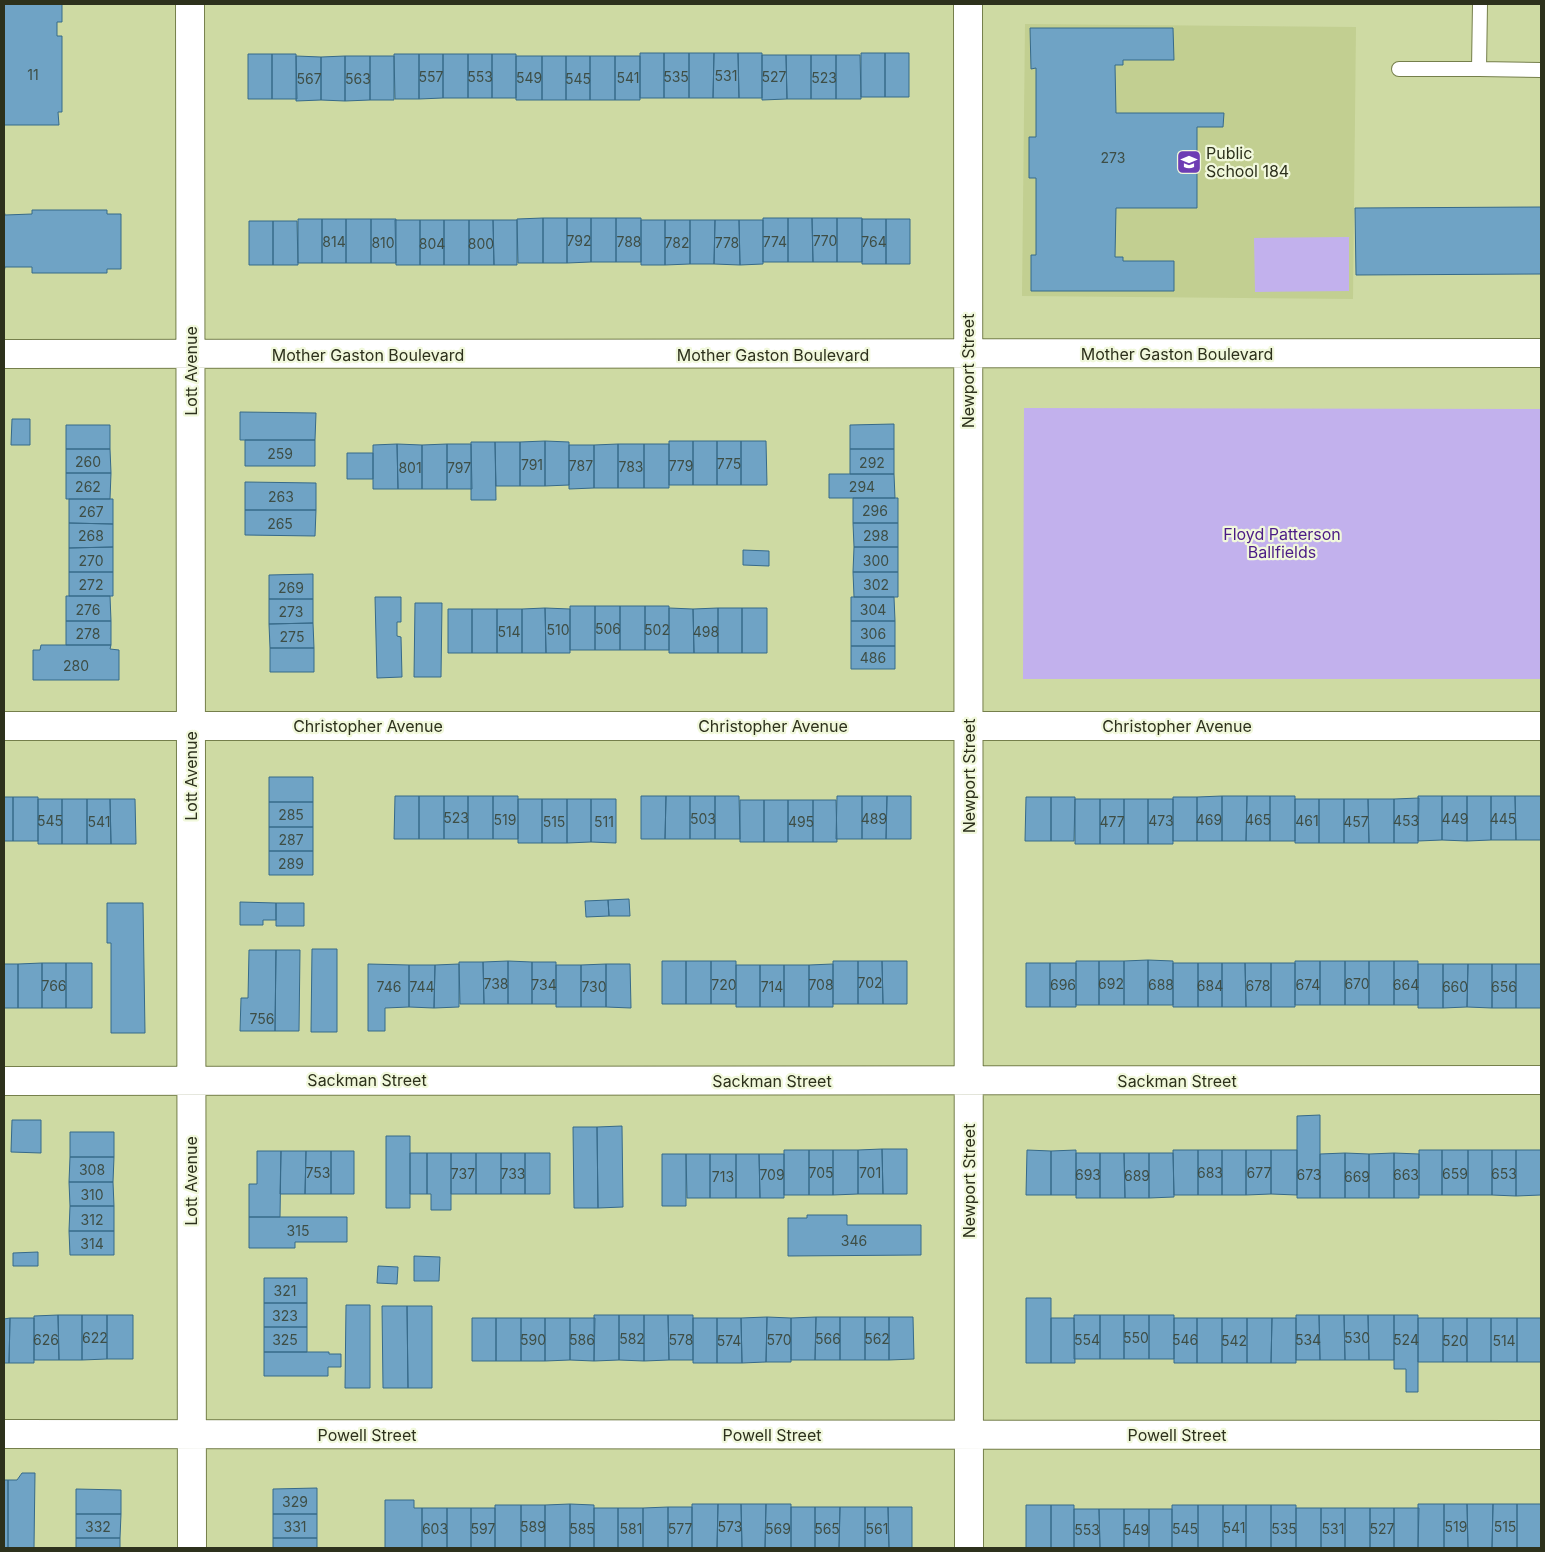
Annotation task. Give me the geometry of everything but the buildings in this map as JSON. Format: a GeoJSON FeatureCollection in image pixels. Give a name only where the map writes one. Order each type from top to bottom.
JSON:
{"type":"FeatureCollection","features":[{"type":"Feature","properties":{"kind":"street","name":"Lott Avenue"},"geometry":{"type":"LineString","coordinates":[[190,4],[192,1548]]}},
{"type":"Feature","properties":{"kind":"street","name":"Newport Street"},"geometry":{"type":"LineString","coordinates":[[968,4],[969,1548]]}},
{"type":"Feature","properties":{"kind":"street","name":"Mother Gaston Boulevard"},"geometry":{"type":"LineString","coordinates":[[4,354],[1541,353]]}},
{"type":"Feature","properties":{"kind":"street","name":"Christopher Avenue"},"geometry":{"type":"LineString","coordinates":[[4,726],[1541,726]]}},
{"type":"Feature","properties":{"kind":"street","name":"Sackman Street"},"geometry":{"type":"LineString","coordinates":[[4,1081],[1541,1080]]}},
{"type":"Feature","properties":{"kind":"street","name":"Powell Street"},"geometry":{"type":"LineString","coordinates":[[4,1434],[1541,1435]]}},
{"type":"Feature","properties":{"kind":"lane"},"geometry":{"type":"LineString","coordinates":[[1479,69],[1480,4]]}},
{"type":"Feature","properties":{"kind":"lane"},"geometry":{"type":"LineString","coordinates":[[1399,68],[1541,70]]}},
{"type":"Feature","properties":{"kind":"shaded area","name":"Public School 184"},"geometry":{"type":"Polygon","coordinates":[[[1025,24],[1356,27],[1353,299],[1022,296],[1025,24]]]}},
{"type":"Feature","properties":{"kind":"green space"},"geometry":{"type":"Polygon","coordinates":[[[1349,237],[1349,291],[1255,292],[1254,238],[1349,237]]]}},
{"type":"Feature","properties":{"kind":"green space","name":"Floyd Patterson Ballfields"},"geometry":{"type":"Polygon","coordinates":[[[1024,408],[1541,409],[1541,679],[1023,679],[1024,408]]]}},
{"type":"Feature","properties":{"kind":"place","name":"Public School 184"},"geometry":{"type":"Point","coordinates":[1189,162]}}]}
